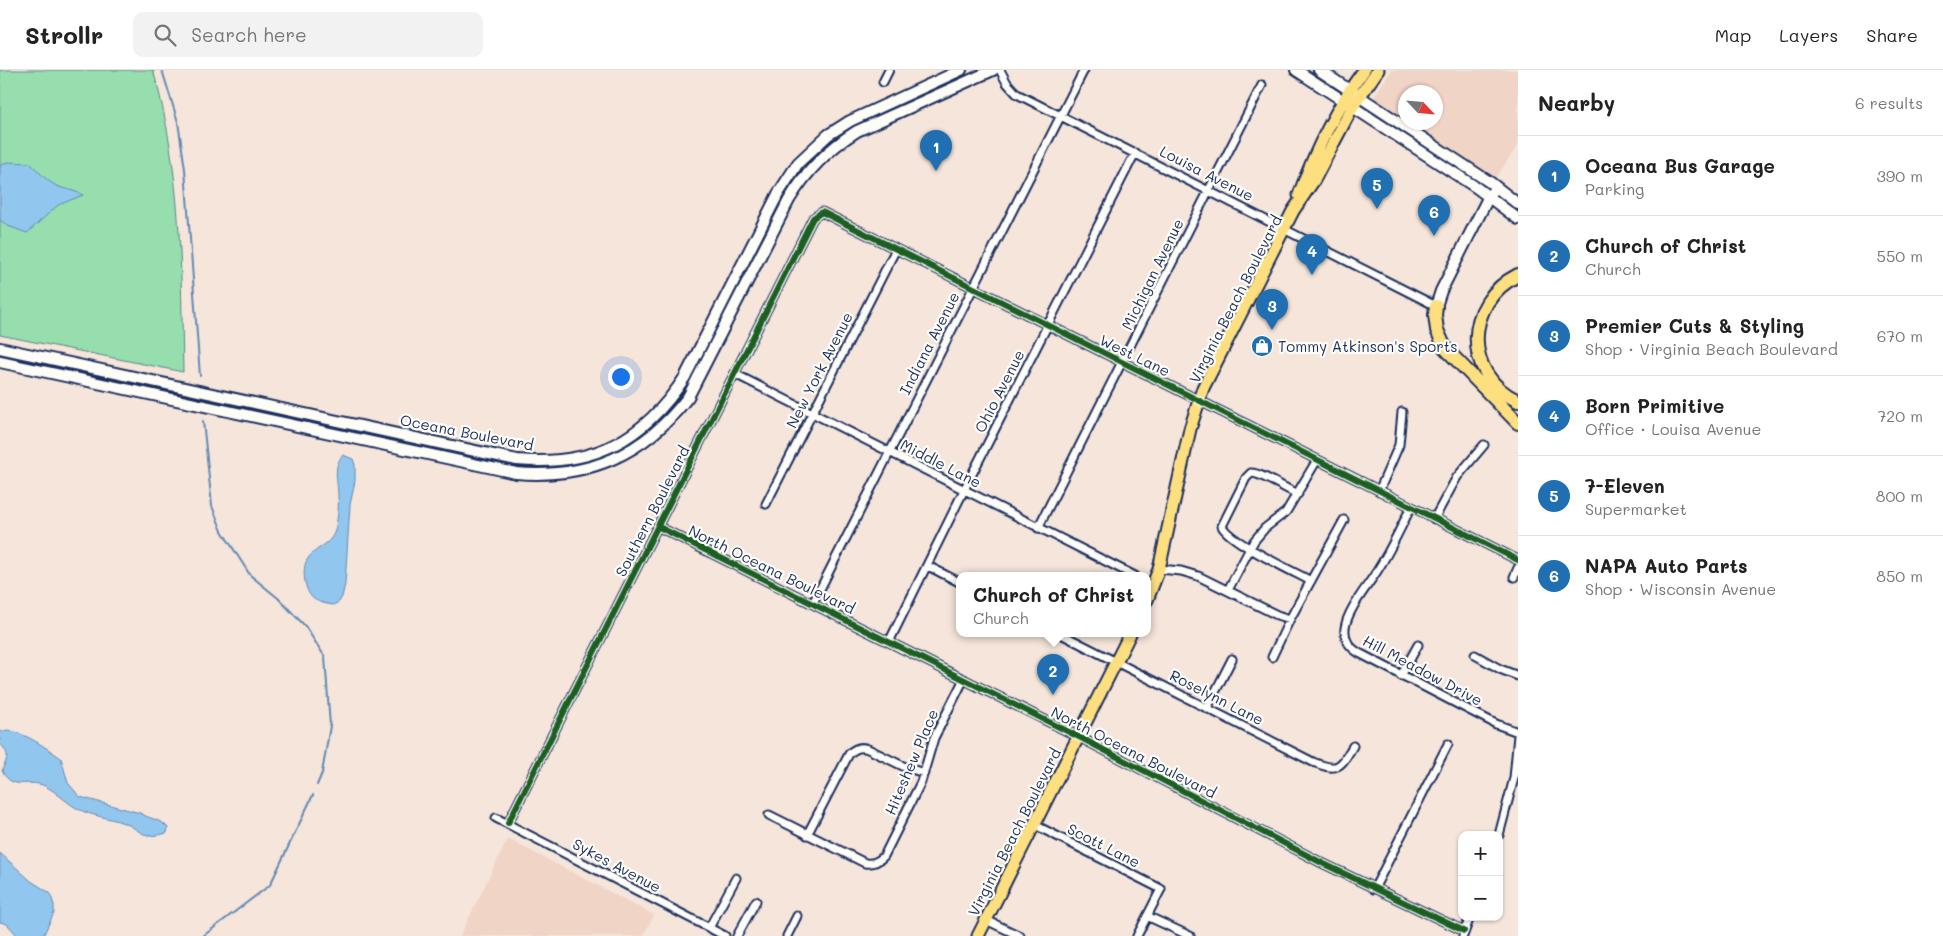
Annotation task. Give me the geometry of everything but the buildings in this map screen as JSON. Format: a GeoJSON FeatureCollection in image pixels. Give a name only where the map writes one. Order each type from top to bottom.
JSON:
{"type":"FeatureCollection","features":[{"type":"Feature","properties":{"kind":"highway"},"geometry":{"type":"LineString","coordinates":[[1518,275],[1500,286],[1487,301],[1479,319],[1477,341],[1481,361],[1490,379],[1504,393],[1518,401]]}},
{"type":"Feature","properties":{"kind":"highway"},"geometry":{"type":"LineString","coordinates":[[1436,306],[1437,330],[1445,348],[1518,422]]}},
{"type":"Feature","properties":{"kind":"main road","name":"Oceana Boulevard"},"geometry":{"type":"LineString","coordinates":[[0,348],[517,460],[533,462],[562,461],[596,453],[612,446],[641,428],[673,396],[685,377],[778,194],[798,164],[828,134],[850,121],[961,70]]}},
{"type":"Feature","properties":{"kind":"main road"},"geometry":{"type":"LineString","coordinates":[[596,453],[600,465],[620,456],[651,436],[688,397],[789,200],[798,185],[820,158],[838,143],[857,131],[993,70]]}},
{"type":"Feature","properties":{"kind":"main road"},"geometry":{"type":"LineString","coordinates":[[1296,70],[1352,98],[1497,187],[1518,204]]}},
{"type":"Feature","properties":{"kind":"main road"},"geometry":{"type":"LineString","coordinates":[[1319,70],[1352,98],[1489,196],[1518,219]]}},
{"type":"Feature","properties":{"kind":"main road","name":"Virginia Beach Boulevard"},"geometry":{"type":"LineString","coordinates":[[1151,582],[1159,569],[1185,449],[1198,400],[1293,211],[1310,166],[1352,98],[1364,70]]}},
{"type":"Feature","properties":{"kind":"main road","name":"Virginia Beach Boulevard"},"geometry":{"type":"LineString","coordinates":[[1352,98],[1378,70]]}},
{"type":"Feature","properties":{"kind":"main road"},"geometry":{"type":"LineString","coordinates":[[1436,306],[1441,291],[1489,196],[1497,187]]}},
{"type":"Feature","properties":{"kind":"main road","name":"Oceana Boulevard"},"geometry":{"type":"LineString","coordinates":[[0,362],[516,473],[573,472],[600,465]]}},
{"type":"Feature","properties":{"kind":"main road"},"geometry":{"type":"LineString","coordinates":[[380,443],[383,431]]}},
{"type":"Feature","properties":{"kind":"main road","name":"Virginia Beach Boulevard"},"geometry":{"type":"LineString","coordinates":[[978,936],[1128,637]]}},
{"type":"Feature","properties":{"kind":"street"},"geometry":{"type":"LineString","coordinates":[[883,82],[889,70]]}},
{"type":"Feature","properties":{"kind":"street","name":"Louisa Avenue"},"geometry":{"type":"LineString","coordinates":[[1000,70],[1007,83],[1017,94],[1436,306]]}},
{"type":"Feature","properties":{"kind":"street","name":"Indiana Avenue"},"geometry":{"type":"LineString","coordinates":[[814,604],[889,452],[1084,70]]}},
{"type":"Feature","properties":{"kind":"street","name":"Michigan Avenue"},"geometry":{"type":"LineString","coordinates":[[1038,528],[1262,85]]}},
{"type":"Feature","properties":{"kind":"street","name":"Ohio Avenue"},"geometry":{"type":"LineString","coordinates":[[889,642],[1135,154]]}},
{"type":"Feature","properties":{"kind":"street","name":"West Lane"},"geometry":{"type":"LineString","coordinates":[[822,212],[1518,560]]}},
{"type":"Feature","properties":{"kind":"street","name":"Southern Boulevard"},"geometry":{"type":"LineString","coordinates":[[508,823],[659,527],[813,218],[822,212]]}},
{"type":"Feature","properties":{"kind":"street","name":"New York Avenue"},"geometry":{"type":"LineString","coordinates":[[766,504],[896,249]]}},
{"type":"Feature","properties":{"kind":"street","name":"Middle Lane"},"geometry":{"type":"LineString","coordinates":[[735,374],[1127,572]]}},
{"type":"Feature","properties":{"kind":"street"},"geometry":{"type":"LineString","coordinates":[[1379,490],[1397,450],[1402,412]]}},
{"type":"Feature","properties":{"kind":"street"},"geometry":{"type":"LineString","coordinates":[[1434,518],[1457,477],[1484,446]]}},
{"type":"Feature","properties":{"kind":"street"},"geometry":{"type":"LineString","coordinates":[[1228,590],[1259,534],[1286,512],[1318,460]]}},
{"type":"Feature","properties":{"kind":"street"},"geometry":{"type":"LineString","coordinates":[[1298,494],[1258,473],[1251,473],[1247,475],[1222,526],[1225,531],[1250,548],[1311,581]]}},
{"type":"Feature","properties":{"kind":"street","name":"Hill Meadow Drive"},"geometry":{"type":"LineString","coordinates":[[1411,507],[1379,568],[1351,613],[1345,628],[1346,640],[1353,649],[1401,676],[1496,724],[1518,733]]}},
{"type":"Feature","properties":{"kind":"street"},"geometry":{"type":"LineString","coordinates":[[1272,657],[1344,520]]}},
{"type":"Feature","properties":{"kind":"street","name":"North Oceana Boulevard"},"geometry":{"type":"LineString","coordinates":[[659,527],[1079,737],[1464,934]]}},
{"type":"Feature","properties":{"kind":"street"},"geometry":{"type":"LineString","coordinates":[[928,566],[956,580]]}},
{"type":"Feature","properties":{"kind":"street"},"geometry":{"type":"LineString","coordinates":[[1514,577],[1518,568]]}},
{"type":"Feature","properties":{"kind":"street"},"geometry":{"type":"LineString","coordinates":[[1159,569],[1188,572],[1228,590],[1277,616],[1290,620]]}},
{"type":"Feature","properties":{"kind":"street","name":"Roselynn Lane"},"geometry":{"type":"LineString","coordinates":[[1067,637],[1328,768],[1340,765],[1353,746]]}},
{"type":"Feature","properties":{"kind":"street"},"geometry":{"type":"LineString","coordinates":[[1401,676],[1418,645]]}},
{"type":"Feature","properties":{"kind":"street"},"geometry":{"type":"LineString","coordinates":[[1474,655],[1518,676]]}},
{"type":"Feature","properties":{"kind":"street"},"geometry":{"type":"LineString","coordinates":[[1207,708],[1232,659]]}},
{"type":"Feature","properties":{"kind":"street","name":"Hiteshew Place"},"geometry":{"type":"LineString","coordinates":[[808,835],[865,863],[870,864],[884,856],[919,786],[934,738],[964,679]]}},
{"type":"Feature","properties":{"kind":"street"},"geometry":{"type":"LineString","coordinates":[[1500,831],[1514,778],[1518,733]]}},
{"type":"Feature","properties":{"kind":"street"},"geometry":{"type":"LineString","coordinates":[[1374,889],[1448,744]]}},
{"type":"Feature","properties":{"kind":"street"},"geometry":{"type":"LineString","coordinates":[[769,815],[808,835],[850,754],[855,749],[864,747],[905,767],[924,773]]}},
{"type":"Feature","properties":{"kind":"street","name":"Sykes Avenue"},"geometry":{"type":"LineString","coordinates":[[496,818],[725,936]]}},
{"type":"Feature","properties":{"kind":"street","name":"Scott Lane"},"geometry":{"type":"LineString","coordinates":[[1034,825],[1161,889],[1147,916]]}},
{"type":"Feature","properties":{"kind":"street"},"geometry":{"type":"LineString","coordinates":[[709,928],[736,878]]}},
{"type":"Feature","properties":{"kind":"street"},"geometry":{"type":"LineString","coordinates":[[738,936],[756,902]]}},
{"type":"Feature","properties":{"kind":"street"},"geometry":{"type":"LineString","coordinates":[[787,936],[796,916]]}},
{"type":"Feature","properties":{"kind":"street"},"geometry":{"type":"LineString","coordinates":[[1137,936],[1147,916],[1190,936]]}},
{"type":"Feature","properties":{"kind":"street"},"geometry":{"type":"LineString","coordinates":[[986,920],[1020,936]]}},
{"type":"Feature","properties":{"kind":"street"},"geometry":{"type":"LineString","coordinates":[[1464,934],[1469,921]]}},
{"type":"Feature","properties":{"kind":"shaded area"},"geometry":{"type":"Polygon","coordinates":[[[1392,70],[1518,70],[1518,145],[1495,179],[1421,130],[1443,130],[1443,85],[1398,85],[1398,115],[1375,100],[1374,97],[1392,70]]]}},
{"type":"Feature","properties":{"kind":"shaded area"},"geometry":{"type":"Polygon","coordinates":[[[508,839],[654,915],[643,936],[460,936],[508,839]]]}},
{"type":"Feature","properties":{"kind":"green space"},"geometry":{"type":"Polygon","coordinates":[[[0,70],[153,70],[163,107],[175,182],[180,257],[183,372],[0,335],[0,70]]]}},
{"type":"Feature","properties":{"kind":"water"},"geometry":{"type":"Polygon","coordinates":[[[7,162],[30,163],[55,185],[83,195],[58,205],[27,233],[8,226],[0,220],[0,166],[7,162]]]}},
{"type":"Feature","properties":{"kind":"water"},"geometry":{"type":"Polygon","coordinates":[[[343,455],[353,459],[355,481],[350,505],[345,584],[342,597],[339,602],[333,605],[314,599],[311,596],[306,587],[304,569],[310,555],[328,542],[334,533],[338,507],[336,474],[338,464],[343,455]]]}},
{"type":"Feature","properties":{"kind":"water"},"geometry":{"type":"Polygon","coordinates":[[[8,730],[29,738],[61,758],[68,783],[80,797],[140,813],[165,825],[168,828],[167,833],[153,836],[144,834],[127,824],[79,809],[45,786],[11,781],[2,771],[7,756],[0,743],[0,732],[8,730]]]}},
{"type":"Feature","properties":{"kind":"water"},"geometry":{"type":"Polygon","coordinates":[[[0,853],[31,881],[50,893],[54,905],[54,913],[44,934],[18,936],[7,924],[0,922],[0,853]]]}},
{"type":"Feature","properties":{"kind":"waterway"},"geometry":{"type":"LineString","coordinates":[[162,70],[178,122],[185,169],[200,376]]}},
{"type":"Feature","properties":{"kind":"waterway"},"geometry":{"type":"LineString","coordinates":[[203,421],[212,506],[222,531],[250,575],[278,598],[305,626],[325,657],[330,726],[322,773],[317,785]]}},
{"type":"Feature","properties":{"kind":"waterway"},"geometry":{"type":"LineString","coordinates":[[203,936],[270,885],[313,795]]}},
{"type":"Feature","properties":{"kind":"cycle path"},"geometry":{"type":"LineString","coordinates":[[508,823],[813,218],[822,212],[1518,560]]}},
{"type":"Feature","properties":{"kind":"cycle path"},"geometry":{"type":"LineString","coordinates":[[659,527],[1079,737],[1322,863],[1464,931]]}},
{"type":"Feature","properties":{"kind":"place","name":"Oceana Bus Garage"},"geometry":{"type":"Point","coordinates":[936,171]}},
{"type":"Feature","properties":{"kind":"place","name":"7-Eleven"},"geometry":{"type":"Point","coordinates":[1377,209]}},
{"type":"Feature","properties":{"kind":"place","name":"NAPA Auto Parts"},"geometry":{"type":"Point","coordinates":[1434,236]}},
{"type":"Feature","properties":{"kind":"place","name":"Born Primitive"},"geometry":{"type":"Point","coordinates":[1312,275]}},
{"type":"Feature","properties":{"kind":"place","name":"Premier Cuts & Styling"},"geometry":{"type":"Point","coordinates":[1272,330]}},
{"type":"Feature","properties":{"kind":"place","name":"Tommy Atkinson's Sports"},"geometry":{"type":"Point","coordinates":[1262,346]}},
{"type":"Feature","properties":{"kind":"place","name":"Church of Christ"},"geometry":{"type":"Point","coordinates":[1053,695]}}]}
